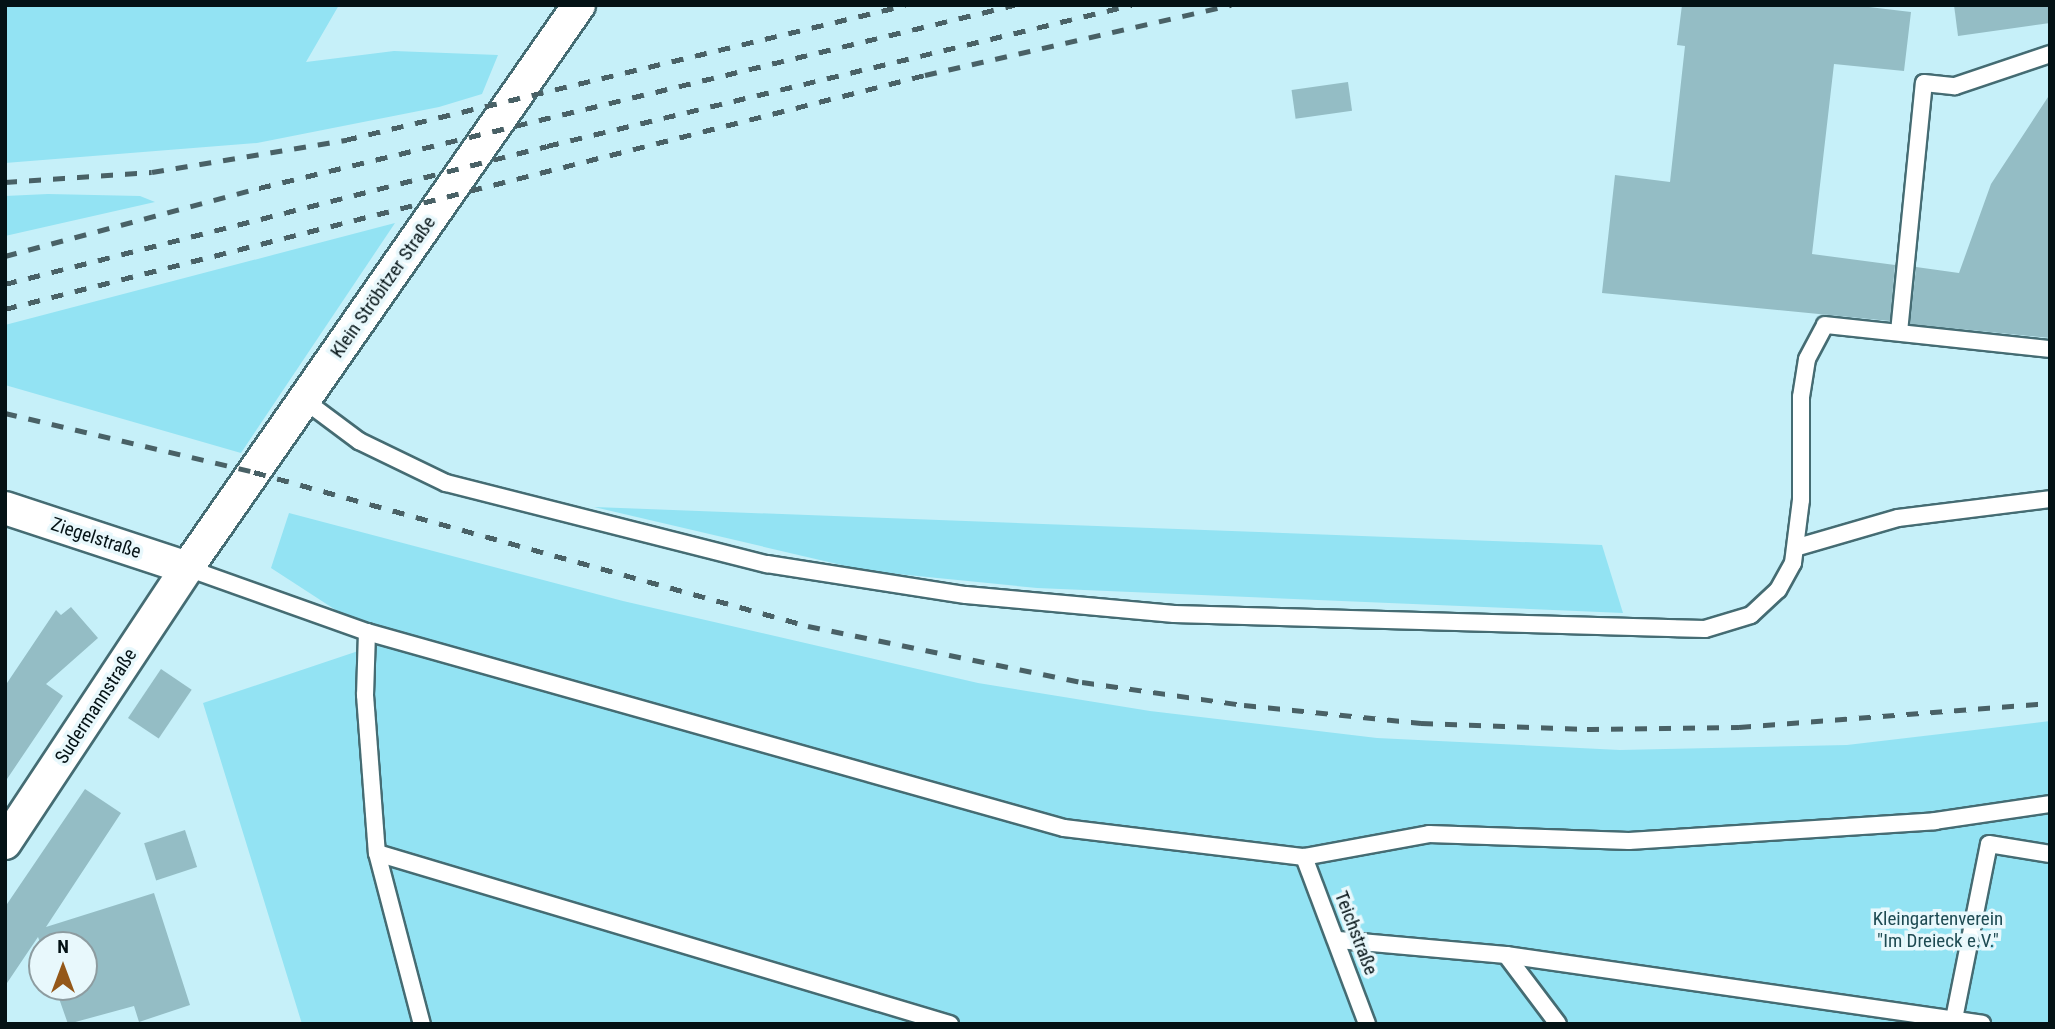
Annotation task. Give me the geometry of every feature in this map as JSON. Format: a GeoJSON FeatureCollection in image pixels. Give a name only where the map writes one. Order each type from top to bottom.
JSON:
{"type":"FeatureCollection","features":[{"type":"Feature","properties":{"kind":"street","name":"Klein Ströbitzer Straße"},"geometry":{"type":"LineString","coordinates":[[187,568],[579,5]]}},
{"type":"Feature","properties":{"kind":"street","name":"Ziegelstraße"},"geometry":{"type":"LineString","coordinates":[[5,508],[187,568]]}},
{"type":"Feature","properties":{"kind":"street","name":"Sudermannstraße"},"geometry":{"type":"LineString","coordinates":[[5,843],[187,568]]}},
{"type":"Feature","properties":{"kind":"lane"},"geometry":{"type":"LineString","coordinates":[[1899,332],[1924,83],[1955,86],[2050,54]]}},
{"type":"Feature","properties":{"kind":"lane"},"geometry":{"type":"LineString","coordinates":[[304,400],[359,441],[446,483],[767,564],[980,596],[1174,614],[1705,629],[1751,615],[1777,590],[1798,547],[1801,397],[1807,359],[1825,325],[2050,349]]}},
{"type":"Feature","properties":{"kind":"lane"},"geometry":{"type":"LineString","coordinates":[[1798,547],[1898,518],[2050,499]]}},
{"type":"Feature","properties":{"kind":"lane"},"geometry":{"type":"LineString","coordinates":[[187,568],[367,632],[1064,828],[1304,857],[1429,834],[1629,841],[1935,821],[2050,804]]}},
{"type":"Feature","properties":{"kind":"lane"},"geometry":{"type":"LineString","coordinates":[[367,632],[365,708],[377,853],[422,1024]]}},
{"type":"Feature","properties":{"kind":"lane"},"geometry":{"type":"LineString","coordinates":[[1954,1019],[1989,844],[2050,854]]}},
{"type":"Feature","properties":{"kind":"lane"},"geometry":{"type":"LineString","coordinates":[[377,853],[925,1021],[950,1024]]}},
{"type":"Feature","properties":{"kind":"lane","name":"Teichstraße"},"geometry":{"type":"LineString","coordinates":[[1304,857],[1338,940],[1367,1024]]}},
{"type":"Feature","properties":{"kind":"lane"},"geometry":{"type":"LineString","coordinates":[[1338,940],[1506,956],[1982,1024]]}},
{"type":"Feature","properties":{"kind":"lane"},"geometry":{"type":"LineString","coordinates":[[1506,956],[1558,1024]]}},
{"type":"Feature","properties":{"kind":"green space"},"geometry":{"type":"Polygon","coordinates":[[[5,5],[339,5],[306,62],[394,51],[498,55],[482,94],[439,107],[257,143],[5,163],[5,5]]]}},
{"type":"Feature","properties":{"kind":"green space"},"geometry":{"type":"Polygon","coordinates":[[[5,196],[140,196],[155,202],[5,236],[5,196]]]}},
{"type":"Feature","properties":{"kind":"green space"},"geometry":{"type":"Polygon","coordinates":[[[395,223],[241,453],[5,385],[5,325],[395,223]]]}},
{"type":"Feature","properties":{"kind":"green space"},"geometry":{"type":"Polygon","coordinates":[[[594,507],[1602,545],[1623,613],[1037,588],[867,571],[594,507]]]}},
{"type":"Feature","properties":{"kind":"green space","name":"Kleingartenverein \"Im Dreieck e.V.\""},"geometry":{"type":"Polygon","coordinates":[[[289,513],[623,601],[978,683],[1150,711],[1377,738],[1620,750],[1847,745],[2050,721],[2050,1024],[302,1024],[203,703],[385,642],[271,568],[289,513]]]}},
{"type":"Feature","properties":{"kind":"building"},"geometry":{"type":"Polygon","coordinates":[[[1682,5],[1852,5],[1911,12],[1904,71],[1834,64],[1812,254],[1895,265],[1890,321],[1602,293],[1615,175],[1670,182],[1685,46],[1677,45],[1682,5]]]}},
{"type":"Feature","properties":{"kind":"building"},"geometry":{"type":"Polygon","coordinates":[[[1954,5],[2050,5],[2050,23],[1958,36],[1954,5]]]}},
{"type":"Feature","properties":{"kind":"building"},"geometry":{"type":"Polygon","coordinates":[[[1348,82],[1352,111],[1296,119],[1292,90],[1348,82]]]}},
{"type":"Feature","properties":{"kind":"building"},"geometry":{"type":"Polygon","coordinates":[[[2050,94],[2050,338],[1910,324],[1916,267],[1959,273],[1991,184],[2050,94]]]}},
{"type":"Feature","properties":{"kind":"building"},"geometry":{"type":"Polygon","coordinates":[[[71,607],[98,638],[46,684],[63,696],[5,782],[5,686],[56,610],[61,615],[71,607]]]}},
{"type":"Feature","properties":{"kind":"building"},"geometry":{"type":"Polygon","coordinates":[[[161,669],[192,690],[159,739],[128,718],[161,669]]]}},
{"type":"Feature","properties":{"kind":"building"},"geometry":{"type":"Polygon","coordinates":[[[85,789],[121,813],[46,927],[154,893],[190,1005],[139,1022],[134,1006],[68,1024],[60,1001],[98,1001],[98,931],[28,931],[28,952],[5,986],[5,907],[85,789]]]}},
{"type":"Feature","properties":{"kind":"building"},"geometry":{"type":"Polygon","coordinates":[[[185,830],[197,867],[156,880],[144,843],[185,830]]]}},
{"type":"Feature","properties":{"kind":"railway"},"geometry":{"type":"LineString","coordinates":[[5,182],[152,172],[345,140],[906,5]]}},
{"type":"Feature","properties":{"kind":"railway"},"geometry":{"type":"LineString","coordinates":[[5,256],[259,188],[1014,5]]}},
{"type":"Feature","properties":{"kind":"railway"},"geometry":{"type":"LineString","coordinates":[[5,284],[547,146],[1131,5]]}},
{"type":"Feature","properties":{"kind":"railway"},"geometry":{"type":"LineString","coordinates":[[5,309],[925,75],[1231,5]]}},
{"type":"Feature","properties":{"kind":"railway"},"geometry":{"type":"LineString","coordinates":[[5,413],[254,472],[808,626],[1082,682],[1244,705],[1421,723],[1587,729],[1739,727],[2050,703]]}}]}
